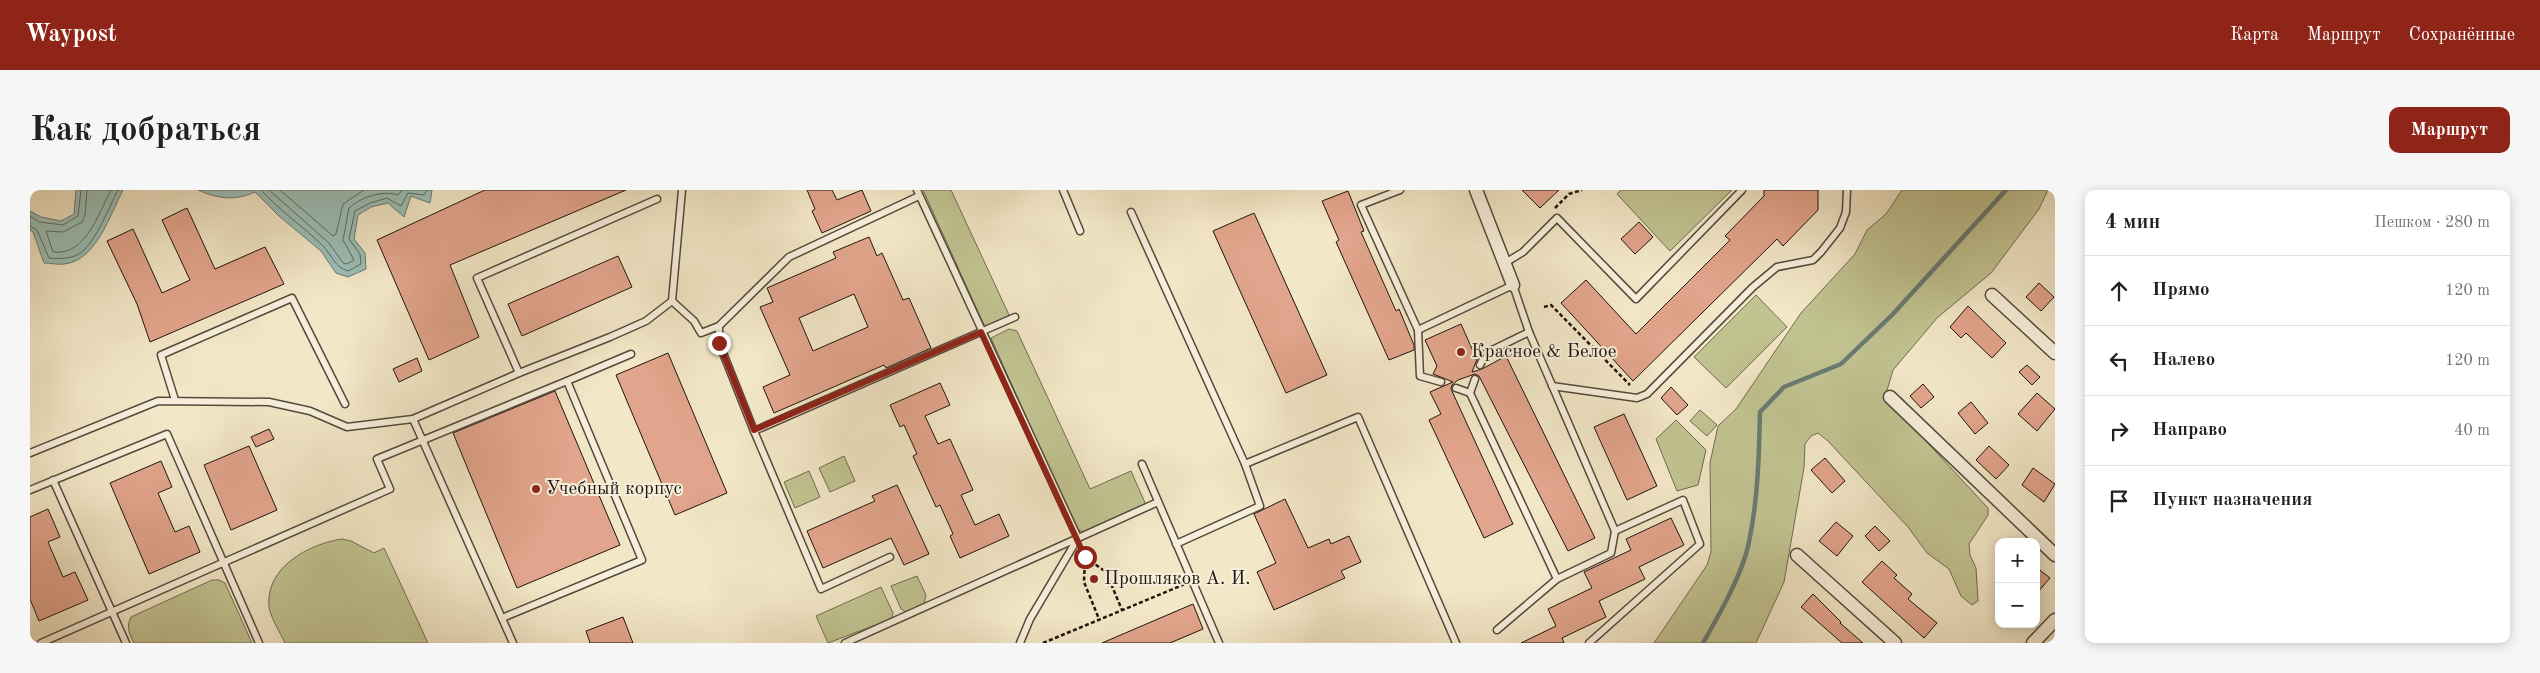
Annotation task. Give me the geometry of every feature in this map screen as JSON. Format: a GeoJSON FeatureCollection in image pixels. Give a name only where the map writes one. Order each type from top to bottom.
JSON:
{"type":"FeatureCollection","features":[{"type":"Feature","properties":{"kind":"street"},"geometry":{"type":"LineString","coordinates":[[1476,190],[1513,285]]}},
{"type":"Feature","properties":{"kind":"street"},"geometry":{"type":"LineString","coordinates":[[1992,295],[2055,353]]}},
{"type":"Feature","properties":{"kind":"street"},"geometry":{"type":"LineString","coordinates":[[1890,397],[2055,555]]}},
{"type":"Feature","properties":{"kind":"street"},"geometry":{"type":"LineString","coordinates":[[1797,555],[1895,643]]}},
{"type":"Feature","properties":{"kind":"street"},"geometry":{"type":"LineString","coordinates":[[2033,643],[2055,620]]}},
{"type":"Feature","properties":{"kind":"lane"},"geometry":{"type":"LineString","coordinates":[[30,453],[158,401],[269,402],[310,411],[347,427],[413,419],[646,321],[672,301],[682,190]]}},
{"type":"Feature","properties":{"kind":"lane"},"geometry":{"type":"LineString","coordinates":[[1062,190],[1080,231]]}},
{"type":"Feature","properties":{"kind":"lane"},"geometry":{"type":"LineString","coordinates":[[1400,190],[1361,205],[1418,330],[1420,376],[1441,382]]}},
{"type":"Feature","properties":{"kind":"lane"},"geometry":{"type":"LineString","coordinates":[[1505,263],[1523,252],[1557,218],[1636,299],[1742,190]]}},
{"type":"Feature","properties":{"kind":"lane"},"geometry":{"type":"LineString","coordinates":[[1552,386],[1637,398],[1648,394],[1753,287],[1776,267],[1813,260],[1821,252],[1840,228],[1846,212],[1847,190]]}},
{"type":"Feature","properties":{"kind":"lane"},"geometry":{"type":"LineString","coordinates":[[672,301],[694,321],[701,333],[719,326],[789,258],[918,193],[1078,538]]}},
{"type":"Feature","properties":{"kind":"lane"},"geometry":{"type":"LineString","coordinates":[[519,373],[477,278],[657,200]]}},
{"type":"Feature","properties":{"kind":"lane"},"geometry":{"type":"LineString","coordinates":[[1130,212],[1245,464],[1260,506],[1176,544]]}},
{"type":"Feature","properties":{"kind":"lane"},"geometry":{"type":"LineString","coordinates":[[1418,330],[1513,285],[1529,332],[1614,532],[1611,553],[1557,579],[1496,630]]}},
{"type":"Feature","properties":{"kind":"lane"},"geometry":{"type":"LineString","coordinates":[[175,400],[161,355],[292,298],[344,404]]}},
{"type":"Feature","properties":{"kind":"lane"},"geometry":{"type":"LineString","coordinates":[[754,430],[1015,317]]}},
{"type":"Feature","properties":{"kind":"lane"},"geometry":{"type":"LineString","coordinates":[[719,326],[719,343],[821,589],[890,557]]}},
{"type":"Feature","properties":{"kind":"lane"},"geometry":{"type":"LineString","coordinates":[[1480,365],[1486,353],[1529,332]]}},
{"type":"Feature","properties":{"kind":"lane"},"geometry":{"type":"LineString","coordinates":[[41,643],[390,490],[377,459],[631,354]]}},
{"type":"Feature","properties":{"kind":"lane"},"geometry":{"type":"LineString","coordinates":[[1475,379],[1470,393],[1557,579]]}},
{"type":"Feature","properties":{"kind":"lane"},"geometry":{"type":"LineString","coordinates":[[502,618],[642,560],[567,380]]}},
{"type":"Feature","properties":{"kind":"lane"},"geometry":{"type":"LineString","coordinates":[[1456,388],[1470,393]]}},
{"type":"Feature","properties":{"kind":"lane"},"geometry":{"type":"LineString","coordinates":[[1245,464],[1358,417],[1456,643]]}},
{"type":"Feature","properties":{"kind":"lane"},"geometry":{"type":"LineString","coordinates":[[413,419],[513,643]]}},
{"type":"Feature","properties":{"kind":"lane"},"geometry":{"type":"LineString","coordinates":[[30,490],[167,434],[259,643]]}},
{"type":"Feature","properties":{"kind":"lane"},"geometry":{"type":"LineString","coordinates":[[1142,464],[1219,643]]}},
{"type":"Feature","properties":{"kind":"lane"},"geometry":{"type":"LineString","coordinates":[[53,480],[126,643]]}},
{"type":"Feature","properties":{"kind":"lane"},"geometry":{"type":"LineString","coordinates":[[1589,643],[1700,544],[1683,500],[1614,532]]}},
{"type":"Feature","properties":{"kind":"lane"},"geometry":{"type":"LineString","coordinates":[[845,643],[1158,502]]}},
{"type":"Feature","properties":{"kind":"lane"},"geometry":{"type":"LineString","coordinates":[[1020,643],[1030,619],[1078,538]]}},
{"type":"Feature","properties":{"kind":"path"},"geometry":{"type":"LineString","coordinates":[[1544,307],[1551,305],[1630,385]]}},
{"type":"Feature","properties":{"kind":"path"},"geometry":{"type":"LineString","coordinates":[[1078,538],[1085,557],[1084,582],[1099,619]]}},
{"type":"Feature","properties":{"kind":"path"},"geometry":{"type":"LineString","coordinates":[[1085,557],[1106,572],[1122,610]]}},
{"type":"Feature","properties":{"kind":"path"},"geometry":{"type":"LineString","coordinates":[[1043,643],[1192,581]]}},
{"type":"Feature","properties":{"kind":"green space"},"geometry":{"type":"Polygon","coordinates":[[[923,190],[951,190],[1010,317],[989,327],[984,325],[923,190]]]}},
{"type":"Feature","properties":{"kind":"green space"},"geometry":{"type":"Polygon","coordinates":[[[1621,190],[1732,190],[1670,251],[1617,194],[1621,190]]]}},
{"type":"Feature","properties":{"kind":"green space"},"geometry":{"type":"Polygon","coordinates":[[[1902,190],[2048,190],[2039,209],[1991,273],[1937,318],[1893,370],[1885,397],[1988,508],[1988,515],[1969,544],[1970,555],[1976,568],[1978,601],[1972,605],[1961,596],[1949,569],[1927,553],[1908,527],[1828,441],[1818,433],[1811,436],[1805,444],[1804,468],[1784,582],[1756,643],[1654,643],[1707,565],[1711,552],[1710,463],[1718,426],[1736,409],[1801,313],[1855,254],[1867,230],[1886,214],[1902,190]]]}},
{"type":"Feature","properties":{"kind":"green space"},"geometry":{"type":"Polygon","coordinates":[[[1756,295],[1787,327],[1726,388],[1694,357],[1756,295]]]}},
{"type":"Feature","properties":{"kind":"green space"},"geometry":{"type":"Polygon","coordinates":[[[1009,329],[1017,331],[1090,489],[1131,471],[1146,505],[1084,532],[1076,529],[991,338],[1009,329]]]}},
{"type":"Feature","properties":{"kind":"green space"},"geometry":{"type":"Polygon","coordinates":[[[1700,410],[1717,425],[1707,436],[1690,421],[1700,410]]]}},
{"type":"Feature","properties":{"kind":"green space"},"geometry":{"type":"Polygon","coordinates":[[[1676,420],[1706,450],[1698,485],[1677,491],[1656,439],[1676,420]]]}},
{"type":"Feature","properties":{"kind":"green space"},"geometry":{"type":"Polygon","coordinates":[[[844,456],[855,481],[830,492],[819,468],[844,456]]]}},
{"type":"Feature","properties":{"kind":"green space"},"geometry":{"type":"Polygon","coordinates":[[[809,471],[820,497],[795,508],[784,482],[809,471]]]}},
{"type":"Feature","properties":{"kind":"green space"},"geometry":{"type":"Polygon","coordinates":[[[342,539],[351,541],[374,553],[384,548],[428,643],[285,643],[269,607],[270,593],[274,580],[282,569],[303,552],[316,546],[342,539]]]}},
{"type":"Feature","properties":{"kind":"green space"},"geometry":{"type":"Polygon","coordinates":[[[917,576],[926,595],[924,604],[906,612],[901,609],[891,586],[917,576]]]}},
{"type":"Feature","properties":{"kind":"green space"},"geometry":{"type":"Polygon","coordinates":[[[212,580],[219,580],[225,583],[252,643],[134,643],[129,630],[131,617],[212,580]]]}},
{"type":"Feature","properties":{"kind":"green space"},"geometry":{"type":"Polygon","coordinates":[[[881,587],[893,613],[891,619],[828,643],[816,616],[881,587]]]}},
{"type":"Feature","properties":{"kind":"water"},"geometry":{"type":"Polygon","coordinates":[[[76,190],[123,190],[101,235],[85,255],[75,261],[64,264],[44,263],[33,232],[30,230],[30,211],[41,217],[61,221],[74,214],[76,190]]]}},
{"type":"Feature","properties":{"kind":"water"},"geometry":{"type":"Polygon","coordinates":[[[198,190],[432,190],[430,203],[411,196],[404,217],[388,203],[371,207],[358,215],[354,239],[365,253],[366,269],[348,277],[336,273],[321,251],[279,216],[255,192],[240,197],[227,198],[198,190]]]}},
{"type":"Feature","properties":{"kind":"building"},"geometry":{"type":"Polygon","coordinates":[[[485,190],[626,190],[450,265],[479,337],[429,360],[377,240],[485,190]]]}},
{"type":"Feature","properties":{"kind":"building"},"geometry":{"type":"Polygon","coordinates":[[[807,190],[832,190],[837,200],[862,190],[871,211],[822,233],[812,211],[815,209],[807,190]]]}},
{"type":"Feature","properties":{"kind":"building"},"geometry":{"type":"Polygon","coordinates":[[[1522,190],[1559,190],[1540,208],[1522,190]]]}},
{"type":"Feature","properties":{"kind":"building"},"geometry":{"type":"Polygon","coordinates":[[[1764,190],[1818,190],[1818,210],[1783,246],[1777,239],[1633,381],[1561,303],[1586,280],[1636,334],[1730,240],[1725,236],[1764,196],[1764,190]]]}},
{"type":"Feature","properties":{"kind":"building"},"geometry":{"type":"Polygon","coordinates":[[[1348,191],[1364,231],[1361,232],[1396,311],[1399,309],[1414,345],[1414,350],[1389,360],[1336,242],[1339,240],[1322,201],[1348,191]]]}},
{"type":"Feature","properties":{"kind":"building"},"geometry":{"type":"Polygon","coordinates":[[[187,208],[215,269],[265,247],[284,284],[150,342],[137,304],[107,241],[133,229],[162,293],[190,280],[162,220],[187,208]]]}},
{"type":"Feature","properties":{"kind":"building"},"geometry":{"type":"Polygon","coordinates":[[[1254,213],[1327,375],[1286,393],[1213,231],[1254,213]]]}},
{"type":"Feature","properties":{"kind":"building"},"geometry":{"type":"Polygon","coordinates":[[[1639,222],[1653,237],[1635,254],[1621,239],[1639,222]]]}},
{"type":"Feature","properties":{"kind":"building"},"geometry":{"type":"Polygon","coordinates":[[[869,237],[877,256],[882,253],[903,300],[909,298],[931,348],[886,368],[884,365],[774,413],[763,387],[790,375],[760,307],[773,302],[767,288],[836,258],[833,252],[869,237]],[[854,294],[799,318],[813,351],[868,327],[854,294]]]}},
{"type":"Feature","properties":{"kind":"building"},"geometry":{"type":"Polygon","coordinates":[[[618,256],[632,287],[522,336],[508,304],[618,256]]]}},
{"type":"Feature","properties":{"kind":"building"},"geometry":{"type":"Polygon","coordinates":[[[2039,283],[2054,297],[2041,311],[2026,297],[2039,283]]]}},
{"type":"Feature","properties":{"kind":"building"},"geometry":{"type":"Polygon","coordinates":[[[1968,306],[2006,343],[1992,358],[1966,333],[1961,338],[1950,327],[1968,306]]]}},
{"type":"Feature","properties":{"kind":"building"},"geometry":{"type":"Polygon","coordinates":[[[1461,324],[1473,351],[1479,354],[1472,372],[1482,369],[1506,356],[1595,538],[1568,551],[1479,376],[1475,374],[1458,380],[1452,385],[1451,389],[1513,524],[1484,538],[1429,420],[1441,414],[1430,392],[1453,382],[1433,374],[1437,366],[1425,340],[1461,324]]]}},
{"type":"Feature","properties":{"kind":"building"},"geometry":{"type":"Polygon","coordinates":[[[668,353],[727,493],[675,515],[616,375],[668,353]]]}},
{"type":"Feature","properties":{"kind":"building"},"geometry":{"type":"Polygon","coordinates":[[[417,358],[422,371],[399,382],[393,369],[417,358]]]}},
{"type":"Feature","properties":{"kind":"building"},"geometry":{"type":"Polygon","coordinates":[[[2027,365],[2040,377],[2032,385],[2019,372],[2027,365]]]}},
{"type":"Feature","properties":{"kind":"building"},"geometry":{"type":"Polygon","coordinates":[[[940,383],[950,405],[925,416],[938,444],[950,439],[973,490],[961,495],[975,525],[999,514],[1009,536],[960,558],[950,536],[953,534],[940,505],[936,507],[913,456],[917,454],[904,425],[900,427],[890,405],[940,383]]]}},
{"type":"Feature","properties":{"kind":"building"},"geometry":{"type":"Polygon","coordinates":[[[1923,384],[1934,397],[1921,408],[1910,396],[1923,384]]]}},
{"type":"Feature","properties":{"kind":"building"},"geometry":{"type":"Polygon","coordinates":[[[1671,387],[1688,405],[1677,415],[1661,398],[1671,387]]]}},
{"type":"Feature","properties":{"kind":"building","name":"Учебный корпус"},"geometry":{"type":"Polygon","coordinates":[[[555,391],[620,545],[517,588],[453,433],[555,391]]]}},
{"type":"Feature","properties":{"kind":"building"},"geometry":{"type":"Polygon","coordinates":[[[2037,393],[2055,409],[2037,431],[2018,414],[2037,393]]]}},
{"type":"Feature","properties":{"kind":"building"},"geometry":{"type":"Polygon","coordinates":[[[1971,402],[1988,423],[1975,434],[1958,413],[1971,402]]]}},
{"type":"Feature","properties":{"kind":"building"},"geometry":{"type":"Polygon","coordinates":[[[1624,414],[1657,486],[1627,500],[1594,427],[1624,414]]]}},
{"type":"Feature","properties":{"kind":"building"},"geometry":{"type":"Polygon","coordinates":[[[269,429],[274,439],[256,447],[251,437],[269,429]]]}},
{"type":"Feature","properties":{"kind":"building"},"geometry":{"type":"Polygon","coordinates":[[[249,446],[277,510],[231,530],[204,465],[249,446]]]}},
{"type":"Feature","properties":{"kind":"building"},"geometry":{"type":"Polygon","coordinates":[[[1989,446],[2009,465],[1996,479],[1976,460],[1989,446]]]}},
{"type":"Feature","properties":{"kind":"building"},"geometry":{"type":"Polygon","coordinates":[[[1825,458],[1845,481],[1832,493],[1811,470],[1825,458]]]}},
{"type":"Feature","properties":{"kind":"building"},"geometry":{"type":"Polygon","coordinates":[[[161,461],[172,487],[158,493],[175,532],[189,526],[200,552],[149,574],[110,483],[161,461]]]}},
{"type":"Feature","properties":{"kind":"building"},"geometry":{"type":"Polygon","coordinates":[[[2033,468],[2055,484],[2044,502],[2022,485],[2033,468]]]}},
{"type":"Feature","properties":{"kind":"building"},"geometry":{"type":"Polygon","coordinates":[[[897,485],[929,554],[904,565],[891,538],[823,568],[807,531],[875,501],[872,496],[897,485]]]}},
{"type":"Feature","properties":{"kind":"building"},"geometry":{"type":"Polygon","coordinates":[[[1285,499],[1308,548],[1329,539],[1331,544],[1349,536],[1361,562],[1341,571],[1345,578],[1274,610],[1257,572],[1276,563],[1254,514],[1285,499]]]}},
{"type":"Feature","properties":{"kind":"building"},"geometry":{"type":"Polygon","coordinates":[[[48,509],[60,537],[48,542],[63,577],[75,572],[88,600],[39,621],[30,599],[30,517],[48,509]]]}},
{"type":"Feature","properties":{"kind":"building"},"geometry":{"type":"Polygon","coordinates":[[[1671,518],[1684,545],[1639,567],[1645,579],[1599,601],[1606,617],[1562,638],[1564,643],[1521,643],[1556,626],[1548,609],[1592,588],[1584,572],[1631,550],[1626,539],[1671,518]]]}},
{"type":"Feature","properties":{"kind":"building"},"geometry":{"type":"Polygon","coordinates":[[[1836,522],[1853,536],[1837,556],[1819,541],[1836,522]]]}},
{"type":"Feature","properties":{"kind":"building"},"geometry":{"type":"Polygon","coordinates":[[[1875,526],[1890,541],[1879,551],[1865,536],[1875,526]]]}},
{"type":"Feature","properties":{"kind":"building"},"geometry":{"type":"Polygon","coordinates":[[[1882,561],[1897,575],[1894,578],[1912,594],[1908,599],[1937,623],[1924,638],[1862,582],[1882,561]]]}},
{"type":"Feature","properties":{"kind":"building"},"geometry":{"type":"Polygon","coordinates":[[[2040,570],[2050,578],[2040,589],[2040,570]]]}},
{"type":"Feature","properties":{"kind":"building"},"geometry":{"type":"Polygon","coordinates":[[[1813,594],[1840,623],[1863,643],[1842,643],[1801,607],[1813,594]]]}},
{"type":"Feature","properties":{"kind":"building"},"geometry":{"type":"Polygon","coordinates":[[[1193,604],[1203,629],[1170,643],[1102,643],[1193,604]]]}},
{"type":"Feature","properties":{"kind":"building"},"geometry":{"type":"Polygon","coordinates":[[[623,617],[633,643],[590,643],[586,631],[623,617]]]}},
{"type":"Feature","properties":{"kind":"waterway"},"geometry":{"type":"LineString","coordinates":[[1703,643],[1742,567],[1749,542],[1756,493],[1760,412],[1784,387],[1841,364],[1892,315],[2006,190]]}},
{"type":"Feature","properties":{"kind":"place","name":"Красное & Белое"},"geometry":{"type":"Point","coordinates":[1461,352]}},
{"type":"Feature","properties":{"kind":"place","name":"Учебный корпус"},"geometry":{"type":"Point","coordinates":[536,489]}},
{"type":"Feature","properties":{"kind":"place","name":"Прошляков А. И."},"geometry":{"type":"Point","coordinates":[1094,579]}},
{"type":"Feature","properties":{"kind":"route"},"geometry":{"type":"LineString","coordinates":[[719,343],[754,430],[981,332],[1078,538],[1085,557]]}}]}
